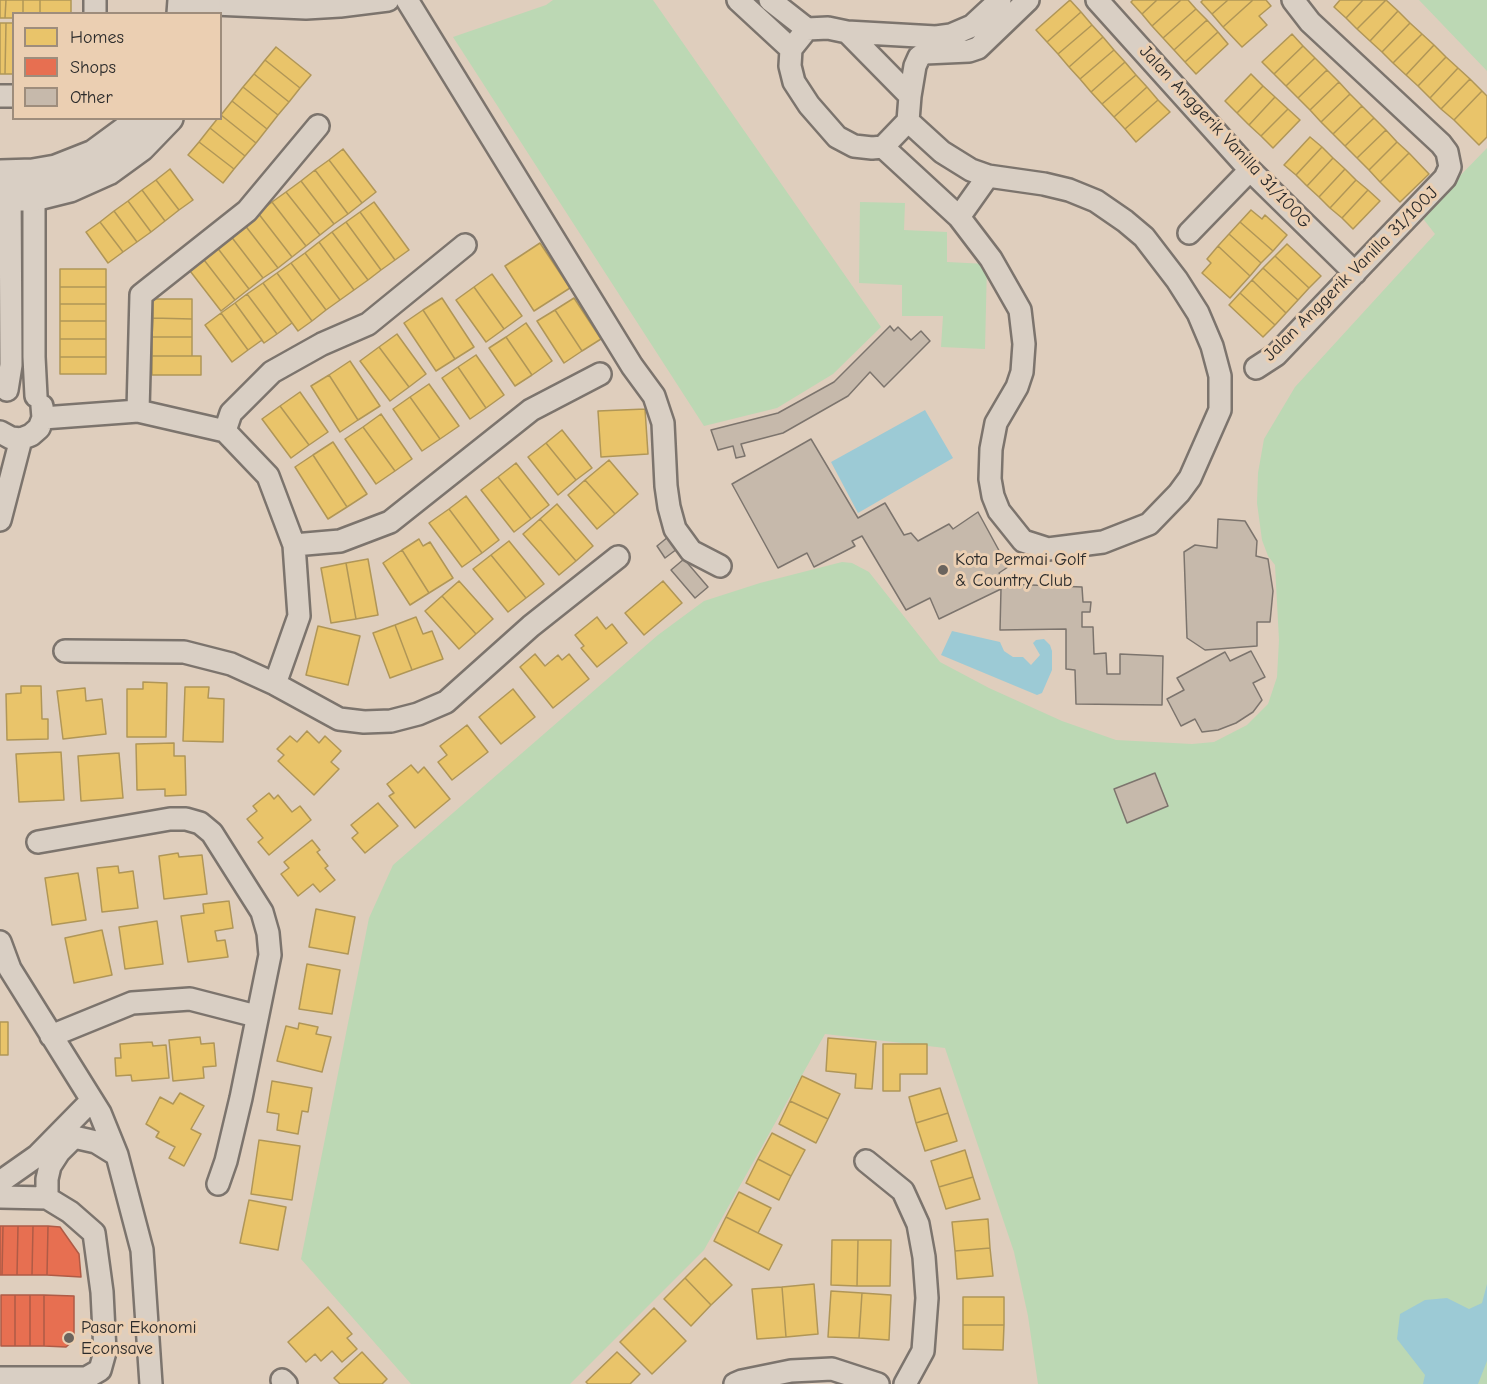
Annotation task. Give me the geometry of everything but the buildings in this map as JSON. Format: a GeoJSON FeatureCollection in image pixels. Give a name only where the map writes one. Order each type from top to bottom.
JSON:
{"type":"FeatureCollection","features":[{"type":"Feature","properties":{"kind":"main road"},"geometry":{"type":"LineString","coordinates":[[14,186],[94,154],[128,129],[135,120]]}},
{"type":"Feature","properties":{"kind":"main road"},"geometry":{"type":"LineString","coordinates":[[14,186],[70,188],[108,171],[141,147],[167,120]]}},
{"type":"Feature","properties":{"kind":"street"},"geometry":{"type":"LineString","coordinates":[[193,6],[306,8],[388,0]]}},
{"type":"Feature","properties":{"kind":"street"},"geometry":{"type":"LineString","coordinates":[[407,0],[626,356],[654,396],[663,423],[666,486],[675,529],[691,551],[720,566]]}},
{"type":"Feature","properties":{"kind":"street"},"geometry":{"type":"LineString","coordinates":[[738,0],[791,49]]}},
{"type":"Feature","properties":{"kind":"street"},"geometry":{"type":"LineString","coordinates":[[770,0],[807,29],[828,28],[847,32],[936,37],[951,35],[972,26],[1003,6],[1028,0]]}},
{"type":"Feature","properties":{"kind":"street","name":"Jalan Anggerik Vanilla 31/100G"},"geometry":{"type":"LineString","coordinates":[[1097,0],[1250,170],[1355,273]]}},
{"type":"Feature","properties":{"kind":"street","name":"Jalan Anggerik Vanilla 31/100J"},"geometry":{"type":"LineString","coordinates":[[1256,368],[1276,355],[1445,178],[1450,167],[1447,152],[1310,22],[1293,0]]}},
{"type":"Feature","properties":{"kind":"street"},"geometry":{"type":"LineString","coordinates":[[807,29],[791,49],[790,66],[794,82],[809,105],[837,136],[854,146],[884,147],[908,121],[910,96],[918,57],[925,53],[969,51],[978,48],[1003,6]]}},
{"type":"Feature","properties":{"kind":"street"},"geometry":{"type":"LineString","coordinates":[[847,32],[910,96]]}},
{"type":"Feature","properties":{"kind":"street"},"geometry":{"type":"LineString","coordinates":[[884,147],[959,217],[991,260],[1020,310],[1024,344],[1022,372],[1017,387],[996,423],[991,448],[990,479],[999,511],[1023,541],[1048,549],[1103,542],[1149,524],[1190,478],[1220,411],[1221,376],[1212,346],[1198,313],[1178,280],[1144,237],[1096,201],[1069,190],[988,176],[971,170],[942,152],[908,121]]}},
{"type":"Feature","properties":{"kind":"street"},"geometry":{"type":"LineString","coordinates":[[138,411],[141,295],[248,212],[318,126]]}},
{"type":"Feature","properties":{"kind":"street"},"geometry":{"type":"LineString","coordinates":[[1189,234],[1250,170]]}},
{"type":"Feature","properties":{"kind":"street"},"geometry":{"type":"LineString","coordinates":[[959,217],[988,176]]}},
{"type":"Feature","properties":{"kind":"street"},"geometry":{"type":"LineString","coordinates":[[4,392],[11,365],[14,186]]}},
{"type":"Feature","properties":{"kind":"street"},"geometry":{"type":"LineString","coordinates":[[14,186],[34,357],[36,396]]}},
{"type":"Feature","properties":{"kind":"street"},"geometry":{"type":"LineString","coordinates":[[225,431],[231,413],[272,372],[368,324],[465,245]]}},
{"type":"Feature","properties":{"kind":"street"},"geometry":{"type":"LineString","coordinates":[[294,545],[340,541],[390,522],[531,411],[600,374]]}},
{"type":"Feature","properties":{"kind":"street"},"geometry":{"type":"LineString","coordinates":[[0,432],[11,438],[21,439],[31,435],[39,428],[43,418],[42,406],[36,396],[28,390],[18,388],[4,392]]}},
{"type":"Feature","properties":{"kind":"street"},"geometry":{"type":"LineString","coordinates":[[43,418],[138,411],[225,431],[268,476],[294,545],[299,616],[275,684]]}},
{"type":"Feature","properties":{"kind":"street"},"geometry":{"type":"LineString","coordinates":[[0,520],[21,439]]}},
{"type":"Feature","properties":{"kind":"street"},"geometry":{"type":"LineString","coordinates":[[65,651],[184,652],[231,664],[275,684],[339,719],[364,722],[391,721],[418,714],[446,702],[531,626],[618,557]]}},
{"type":"Feature","properties":{"kind":"street"},"geometry":{"type":"LineString","coordinates":[[38,842],[170,819],[186,819],[200,823],[212,833],[262,912],[270,955],[256,1016],[242,1098],[218,1184]]}},
{"type":"Feature","properties":{"kind":"street"},"geometry":{"type":"LineString","coordinates":[[0,942],[10,969],[96,1106],[117,1155],[142,1250],[151,1384]]}},
{"type":"Feature","properties":{"kind":"street"},"geometry":{"type":"LineString","coordinates":[[51,1036],[132,1003],[190,999],[256,1016]]}},
{"type":"Feature","properties":{"kind":"street"},"geometry":{"type":"LineString","coordinates":[[47,1198],[50,1166],[96,1106]]}},
{"type":"Feature","properties":{"kind":"street"},"geometry":{"type":"LineString","coordinates":[[0,1182],[37,1156],[96,1106]]}},
{"type":"Feature","properties":{"kind":"street"},"geometry":{"type":"LineString","coordinates":[[74,1137],[96,1142],[117,1155]]}},
{"type":"Feature","properties":{"kind":"street"},"geometry":{"type":"LineString","coordinates":[[866,1161],[903,1191],[918,1224],[924,1257],[927,1298],[923,1352],[905,1384]]}},
{"type":"Feature","properties":{"kind":"street"},"geometry":{"type":"LineString","coordinates":[[0,1197],[47,1198],[70,1212],[94,1233],[102,1292],[105,1352],[100,1370],[86,1378],[0,1378]]}},
{"type":"Feature","properties":{"kind":"street"},"geometry":{"type":"LineString","coordinates":[[142,1384],[149,1357]]}},
{"type":"Feature","properties":{"kind":"street"},"geometry":{"type":"LineString","coordinates":[[735,1384],[791,1371],[832,1370],[878,1384]]}},
{"type":"Feature","properties":{"kind":"green space"},"geometry":{"type":"Polygon","coordinates":[[[553,0],[653,0],[881,327],[833,374],[777,408],[704,426],[453,37],[546,5],[553,0]]]}},
{"type":"Feature","properties":{"kind":"green space"},"geometry":{"type":"Polygon","coordinates":[[[1419,0],[1487,0],[1487,71],[1419,0]]]}},
{"type":"Feature","properties":{"kind":"green space"},"geometry":{"type":"Polygon","coordinates":[[[1487,148],[1487,1384],[1038,1384],[1028,1316],[1014,1252],[945,1048],[825,1034],[704,1250],[570,1384],[411,1384],[301,1259],[369,918],[393,865],[658,635],[704,601],[760,583],[842,562],[852,563],[869,572],[940,662],[989,688],[1062,721],[1116,740],[1192,744],[1214,742],[1247,725],[1268,704],[1277,677],[1279,640],[1275,565],[1268,556],[1262,540],[1257,503],[1258,473],[1264,439],[1295,387],[1435,234],[1421,216],[1487,148]]]}},
{"type":"Feature","properties":{"kind":"green space"},"geometry":{"type":"Polygon","coordinates":[[[860,202],[905,203],[904,230],[947,232],[947,262],[987,264],[985,349],[941,347],[943,316],[902,316],[902,285],[859,283],[860,202]]]}},
{"type":"Feature","properties":{"kind":"water"},"geometry":{"type":"Polygon","coordinates":[[[925,410],[953,458],[858,513],[831,462],[925,410]]]}},
{"type":"Feature","properties":{"kind":"water"},"geometry":{"type":"Polygon","coordinates":[[[952,631],[1000,642],[1004,651],[1013,657],[1023,657],[1031,665],[1040,655],[1033,643],[1044,639],[1052,651],[1052,670],[1042,693],[1037,695],[941,655],[952,631]]]}},
{"type":"Feature","properties":{"kind":"water"},"geometry":{"type":"Polygon","coordinates":[[[1487,1284],[1487,1361],[1478,1384],[1423,1384],[1425,1375],[1397,1339],[1400,1314],[1425,1300],[1447,1298],[1469,1309],[1482,1303],[1487,1284]]]}},
{"type":"Feature","properties":{"kind":"place","name":"Kota Permai Golf & Country Club"},"geometry":{"type":"Point","coordinates":[943,570]}},
{"type":"Feature","properties":{"kind":"place","name":"Pasar Ekonomi Econsave"},"geometry":{"type":"Point","coordinates":[69,1338]}}]}
